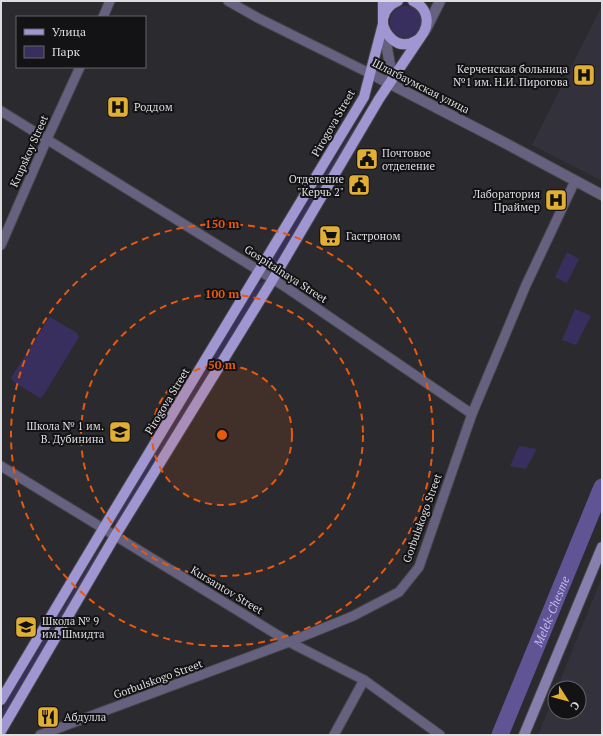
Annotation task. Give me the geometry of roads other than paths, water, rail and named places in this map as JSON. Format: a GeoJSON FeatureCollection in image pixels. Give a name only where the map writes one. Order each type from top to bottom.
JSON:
{"type":"FeatureCollection","features":[{"type":"Feature","properties":{"kind":"main road"},"geometry":{"type":"LineString","coordinates":[[384,1],[383,22],[386,33],[391,38],[396,42],[408,44],[422,35]]}},
{"type":"Feature","properties":{"kind":"main road"},"geometry":{"type":"LineString","coordinates":[[383,22],[388,8],[398,1]]}},
{"type":"Feature","properties":{"kind":"main road"},"geometry":{"type":"LineString","coordinates":[[1,731],[115,536],[273,280],[389,83],[422,35],[427,23],[427,17],[424,10],[415,2]]}},
{"type":"Feature","properties":{"kind":"main road","name":"Pirogova Street"},"geometry":{"type":"LineString","coordinates":[[1,700],[364,97],[383,22]]}},
{"type":"Feature","properties":{"kind":"main road"},"geometry":{"type":"LineString","coordinates":[[524,735],[602,547]]}},
{"type":"Feature","properties":{"kind":"street"},"geometry":{"type":"LineString","coordinates":[[103,16],[110,1]]}},
{"type":"Feature","properties":{"kind":"street","name":"Шлагбаумская улица"},"geometry":{"type":"LineString","coordinates":[[228,1],[258,18],[505,142],[602,195]]}},
{"type":"Feature","properties":{"kind":"street"},"geometry":{"type":"LineString","coordinates":[[415,2],[427,1]]}},
{"type":"Feature","properties":{"kind":"street"},"geometry":{"type":"LineString","coordinates":[[422,35],[440,1]]}},
{"type":"Feature","properties":{"kind":"street"},"geometry":{"type":"LineString","coordinates":[[383,22],[391,71],[389,83]]}},
{"type":"Feature","properties":{"kind":"street","name":"Krupskoy Street"},"geometry":{"type":"LineString","coordinates":[[1,245],[80,68]]}},
{"type":"Feature","properties":{"kind":"street","name":"Gospitalnaya Street"},"geometry":{"type":"LineString","coordinates":[[1,111],[260,271],[472,414]]}},
{"type":"Feature","properties":{"kind":"street","name":"Gorbulskogo Street"},"geometry":{"type":"LineString","coordinates":[[40,735],[289,642],[353,616],[399,592],[419,567],[472,414],[526,285],[575,181]]}},
{"type":"Feature","properties":{"kind":"street","name":"Kursantov Street"},"geometry":{"type":"LineString","coordinates":[[1,466],[289,642],[364,680],[440,735]]}},
{"type":"Feature","properties":{"kind":"street"},"geometry":{"type":"LineString","coordinates":[[334,735],[364,680]]}},
{"type":"Feature","properties":{"kind":"waterway","name":"Melek-Chesme"},"geometry":{"type":"LineString","coordinates":[[500,735],[602,487]]}},
{"type":"Feature","properties":{"kind":"place","name":"Керченская больница №1 им. Н.И. Пирогова"},"geometry":{"type":"Point","coordinates":[584,75]}},
{"type":"Feature","properties":{"kind":"place","name":"Роддом"},"geometry":{"type":"Point","coordinates":[118,107]}},
{"type":"Feature","properties":{"kind":"place","name":"Почтовое отделение"},"geometry":{"type":"Point","coordinates":[367,159]}},
{"type":"Feature","properties":{"kind":"place","name":"Отделение \"Керчь 2\""},"geometry":{"type":"Point","coordinates":[359,185]}},
{"type":"Feature","properties":{"kind":"place","name":"Лаборатория Праймер"},"geometry":{"type":"Point","coordinates":[556,200]}},
{"type":"Feature","properties":{"kind":"place","name":"Гастроном"},"geometry":{"type":"Point","coordinates":[330,236]}},
{"type":"Feature","properties":{"kind":"place","name":"Школа № 1 им. В. Дубинина"},"geometry":{"type":"Point","coordinates":[120,432]}},
{"type":"Feature","properties":{"kind":"place","name":"Школа № 9 им. Шмидта"},"geometry":{"type":"Point","coordinates":[26,627]}},
{"type":"Feature","properties":{"kind":"place","name":"Абдулла"},"geometry":{"type":"Point","coordinates":[48,717]}}]}
